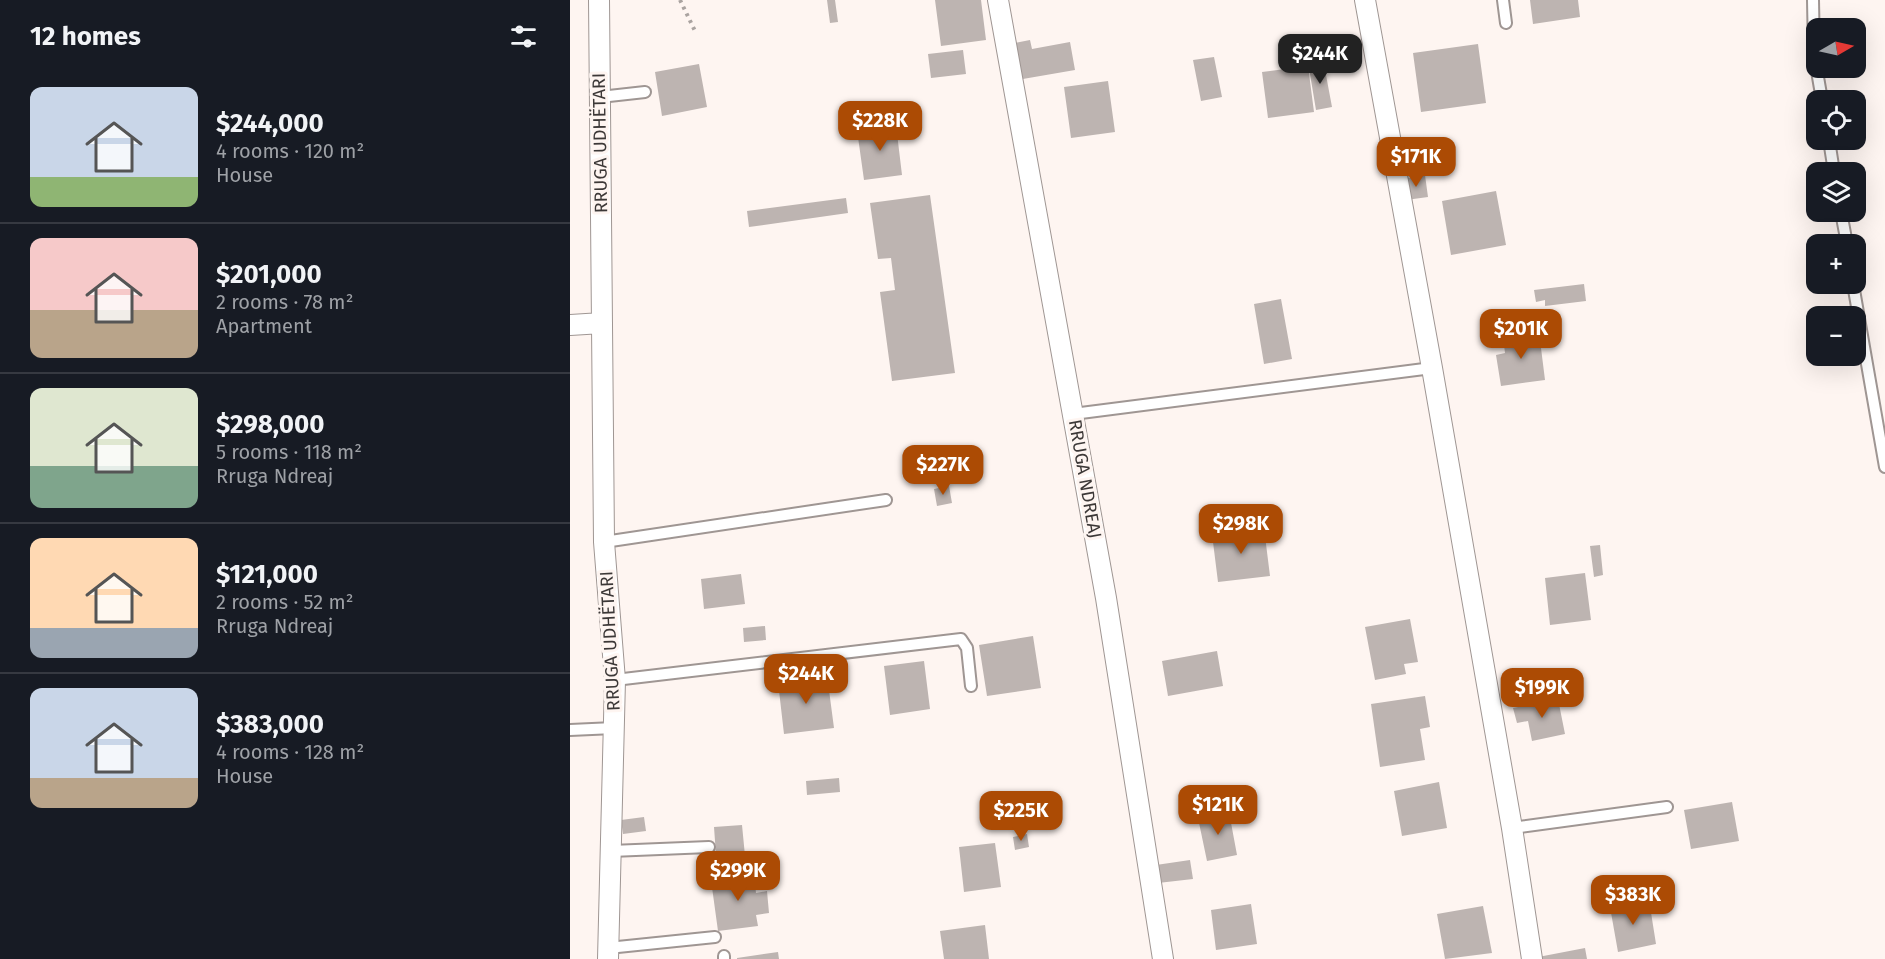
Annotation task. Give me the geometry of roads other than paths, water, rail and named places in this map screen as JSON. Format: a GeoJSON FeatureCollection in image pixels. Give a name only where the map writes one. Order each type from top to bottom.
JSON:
{"type":"FeatureCollection","features":[{"type":"Feature","properties":{"kind":"street","name":"RRUGA UDHËTARI"},"geometry":{"type":"LineString","coordinates":[[599,0],[604,542],[615,680],[608,953]]}},
{"type":"Feature","properties":{"kind":"street","name":"RRUGA NDREAJ"},"geometry":{"type":"LineString","coordinates":[[998,0],[1106,598],[1163,959]]}},
{"type":"Feature","properties":{"kind":"street"},"geometry":{"type":"LineString","coordinates":[[1365,0],[1432,368],[1512,828],[1532,959]]}},
{"type":"Feature","properties":{"kind":"street"},"geometry":{"type":"LineString","coordinates":[[570,325],[602,323]]}},
{"type":"Feature","properties":{"kind":"lane"},"geometry":{"type":"LineString","coordinates":[[1503,0],[1506,23]]}},
{"type":"Feature","properties":{"kind":"lane"},"geometry":{"type":"LineString","coordinates":[[1814,0],[1814,54],[1820,90]]}},
{"type":"Feature","properties":{"kind":"lane"},"geometry":{"type":"LineString","coordinates":[[600,97],[645,92]]}},
{"type":"Feature","properties":{"kind":"lane"},"geometry":{"type":"LineString","coordinates":[[1855,294],[1885,467]]}},
{"type":"Feature","properties":{"kind":"lane"},"geometry":{"type":"LineString","coordinates":[[1073,414],[1432,368]]}},
{"type":"Feature","properties":{"kind":"lane"},"geometry":{"type":"LineString","coordinates":[[604,542],[886,500]]}},
{"type":"Feature","properties":{"kind":"lane"},"geometry":{"type":"LineString","coordinates":[[615,680],[961,639],[967,648],[971,686]]}},
{"type":"Feature","properties":{"kind":"lane"},"geometry":{"type":"LineString","coordinates":[[570,730],[614,728]]}},
{"type":"Feature","properties":{"kind":"lane"},"geometry":{"type":"LineString","coordinates":[[1512,828],[1667,807]]}},
{"type":"Feature","properties":{"kind":"lane"},"geometry":{"type":"LineString","coordinates":[[611,852],[709,847]]}},
{"type":"Feature","properties":{"kind":"lane"},"geometry":{"type":"LineString","coordinates":[[608,953],[715,937]]}}]}
